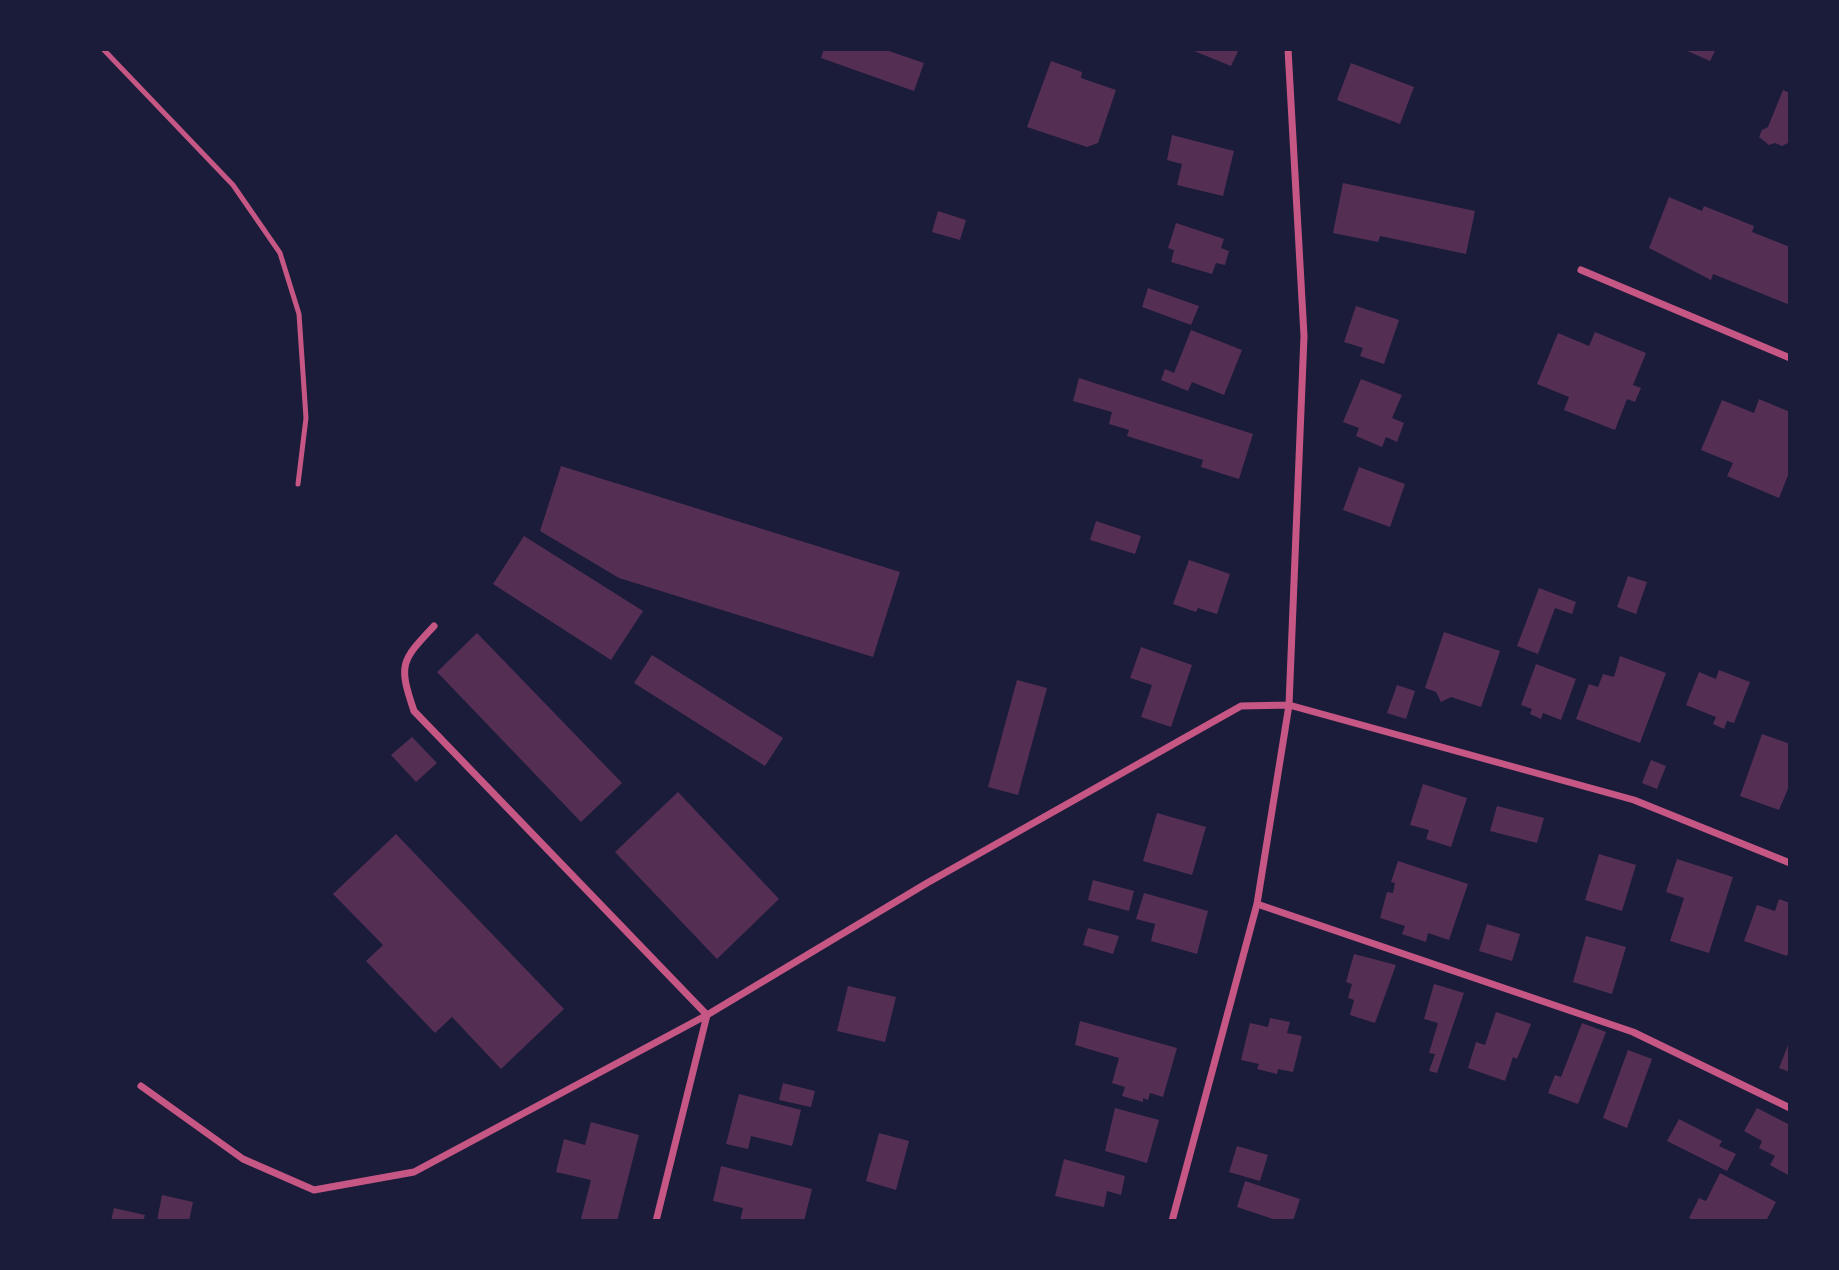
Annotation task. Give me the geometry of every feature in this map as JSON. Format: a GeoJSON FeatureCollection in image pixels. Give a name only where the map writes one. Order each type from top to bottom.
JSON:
{"type":"FeatureCollection","features":[{"type":"Feature","properties":{"kind":"street"},"geometry":{"type":"LineString","coordinates":[[1172,1221],[1257,904],[1289,705],[1304,336],[1288,49]]}},
{"type":"Feature","properties":{"kind":"street"},"geometry":{"type":"LineString","coordinates":[[1581,270],[1790,358]]}},
{"type":"Feature","properties":{"kind":"street"},"geometry":{"type":"LineString","coordinates":[[434,626],[409,653],[402,677],[414,710],[707,1015]]}},
{"type":"Feature","properties":{"kind":"street"},"geometry":{"type":"LineString","coordinates":[[141,1086],[243,1159],[314,1190],[414,1172],[707,1015],[927,883],[1241,706],[1289,705],[1633,800],[1790,863]]}},
{"type":"Feature","properties":{"kind":"street"},"geometry":{"type":"LineString","coordinates":[[1257,904],[1633,1032],[1790,1108]]}},
{"type":"Feature","properties":{"kind":"street"},"geometry":{"type":"LineString","coordinates":[[656,1221],[707,1015]]}},
{"type":"Feature","properties":{"kind":"lane"},"geometry":{"type":"LineString","coordinates":[[103,49],[233,185],[281,253],[299,314],[306,418],[298,484]]}},
{"type":"Feature","properties":{"kind":"building"},"geometry":{"type":"Polygon","coordinates":[[[824,49],[883,49],[924,63],[914,91],[821,58],[824,49]]]}},
{"type":"Feature","properties":{"kind":"building"},"geometry":{"type":"Polygon","coordinates":[[[1189,49],[1239,49],[1231,66],[1189,49]]]}},
{"type":"Feature","properties":{"kind":"building"},"geometry":{"type":"Polygon","coordinates":[[[1683,49],[1716,49],[1710,61],[1683,49]]]}},
{"type":"Feature","properties":{"kind":"building"},"geometry":{"type":"Polygon","coordinates":[[[1051,61],[1082,72],[1081,78],[1116,90],[1098,143],[1087,147],[1027,127],[1051,61]]]}},
{"type":"Feature","properties":{"kind":"building"},"geometry":{"type":"Polygon","coordinates":[[[1351,63],[1414,87],[1400,124],[1337,100],[1351,63]]]}},
{"type":"Feature","properties":{"kind":"building"},"geometry":{"type":"Polygon","coordinates":[[[1783,90],[1790,93],[1790,142],[1782,146],[1775,143],[1769,145],[1759,137],[1762,130],[1768,127],[1783,90]]]}},
{"type":"Feature","properties":{"kind":"building"},"geometry":{"type":"Polygon","coordinates":[[[1172,135],[1234,151],[1223,196],[1177,185],[1182,164],[1167,160],[1172,135]]]}},
{"type":"Feature","properties":{"kind":"building"},"geometry":{"type":"Polygon","coordinates":[[[1343,183],[1475,211],[1466,254],[1380,236],[1378,242],[1333,233],[1343,183]]]}},
{"type":"Feature","properties":{"kind":"building"},"geometry":{"type":"Polygon","coordinates":[[[1669,197],[1702,211],[1704,206],[1754,226],[1752,232],[1790,247],[1790,305],[1713,274],[1711,280],[1649,248],[1669,197]]]}},
{"type":"Feature","properties":{"kind":"building"},"geometry":{"type":"Polygon","coordinates":[[[938,211],[966,220],[960,240],[932,232],[938,211]]]}},
{"type":"Feature","properties":{"kind":"building"},"geometry":{"type":"Polygon","coordinates":[[[1176,223],[1224,239],[1221,248],[1229,251],[1225,265],[1216,263],[1212,274],[1171,262],[1174,250],[1168,248],[1176,223]]]}},
{"type":"Feature","properties":{"kind":"building"},"geometry":{"type":"Polygon","coordinates":[[[1148,288],[1199,306],[1191,325],[1142,307],[1148,288]]]}},
{"type":"Feature","properties":{"kind":"building"},"geometry":{"type":"Polygon","coordinates":[[[1356,306],[1399,320],[1384,364],[1360,356],[1363,348],[1344,342],[1356,306]]]}},
{"type":"Feature","properties":{"kind":"building"},"geometry":{"type":"Polygon","coordinates":[[[1191,330],[1242,350],[1224,395],[1192,382],[1188,391],[1161,380],[1165,369],[1174,373],[1191,330]]]}},
{"type":"Feature","properties":{"kind":"building"},"geometry":{"type":"Polygon","coordinates":[[[1595,332],[1646,353],[1633,385],[1641,388],[1635,402],[1627,399],[1615,430],[1564,410],[1569,397],[1537,384],[1558,333],[1589,346],[1595,332]]]}},
{"type":"Feature","properties":{"kind":"building"},"geometry":{"type":"Polygon","coordinates":[[[1079,378],[1253,434],[1239,479],[1201,467],[1203,460],[1127,436],[1129,430],[1109,424],[1112,412],[1073,401],[1079,378]]]}},
{"type":"Feature","properties":{"kind":"building"},"geometry":{"type":"Polygon","coordinates":[[[1361,379],[1402,395],[1392,418],[1404,423],[1397,442],[1386,437],[1382,447],[1356,436],[1359,428],[1343,422],[1361,379]]]}},
{"type":"Feature","properties":{"kind":"building"},"geometry":{"type":"Polygon","coordinates":[[[1759,399],[1790,412],[1790,470],[1779,498],[1727,476],[1733,463],[1701,450],[1722,400],[1754,413],[1759,399]]]}},
{"type":"Feature","properties":{"kind":"building"},"geometry":{"type":"Polygon","coordinates":[[[561,466],[900,572],[873,657],[619,578],[540,531],[561,466]]]}},
{"type":"Feature","properties":{"kind":"building"},"geometry":{"type":"Polygon","coordinates":[[[1359,467],[1405,484],[1390,527],[1343,510],[1359,467]]]}},
{"type":"Feature","properties":{"kind":"building"},"geometry":{"type":"Polygon","coordinates":[[[1096,521],[1141,536],[1135,554],[1090,540],[1096,521]]]}},
{"type":"Feature","properties":{"kind":"building"},"geometry":{"type":"Polygon","coordinates":[[[524,536],[643,611],[611,660],[493,584],[524,536]]]}},
{"type":"Feature","properties":{"kind":"building"},"geometry":{"type":"Polygon","coordinates":[[[1189,560],[1230,574],[1217,614],[1198,608],[1196,612],[1173,604],[1189,560]]]}},
{"type":"Feature","properties":{"kind":"building"},"geometry":{"type":"Polygon","coordinates":[[[1628,576],[1647,582],[1636,614],[1617,607],[1628,576]]]}},
{"type":"Feature","properties":{"kind":"building"},"geometry":{"type":"Polygon","coordinates":[[[1539,588],[1576,602],[1572,614],[1555,608],[1538,654],[1517,646],[1539,588]]]}},
{"type":"Feature","properties":{"kind":"building"},"geometry":{"type":"Polygon","coordinates":[[[1444,632],[1500,651],[1481,707],[1451,697],[1441,702],[1436,692],[1425,688],[1444,632]]]}},
{"type":"Feature","properties":{"kind":"building"},"geometry":{"type":"Polygon","coordinates":[[[477,633],[622,783],[581,822],[437,672],[477,633]]]}},
{"type":"Feature","properties":{"kind":"building"},"geometry":{"type":"Polygon","coordinates":[[[1141,647],[1192,665],[1171,727],[1141,717],[1152,685],[1130,678],[1141,647]]]}},
{"type":"Feature","properties":{"kind":"building"},"geometry":{"type":"Polygon","coordinates":[[[652,655],[783,738],[765,766],[634,683],[652,655]]]}},
{"type":"Feature","properties":{"kind":"building"},"geometry":{"type":"Polygon","coordinates":[[[1620,656],[1666,673],[1640,743],[1576,719],[1589,684],[1598,687],[1603,674],[1614,677],[1620,656]]]}},
{"type":"Feature","properties":{"kind":"building"},"geometry":{"type":"Polygon","coordinates":[[[1536,664],[1576,679],[1561,720],[1543,713],[1541,719],[1530,714],[1532,709],[1521,705],[1536,664]]]}},
{"type":"Feature","properties":{"kind":"building"},"geometry":{"type":"Polygon","coordinates":[[[1719,670],[1750,682],[1734,723],[1727,721],[1724,729],[1713,724],[1716,717],[1686,705],[1699,672],[1716,679],[1719,670]]]}},
{"type":"Feature","properties":{"kind":"building"},"geometry":{"type":"Polygon","coordinates":[[[1017,680],[1047,688],[1018,795],[988,787],[1017,680]]]}},
{"type":"Feature","properties":{"kind":"building"},"geometry":{"type":"Polygon","coordinates":[[[1397,685],[1415,691],[1406,719],[1387,713],[1397,685]]]}},
{"type":"Feature","properties":{"kind":"building"},"geometry":{"type":"Polygon","coordinates":[[[1762,734],[1790,744],[1790,784],[1779,810],[1740,796],[1762,734]]]}},
{"type":"Feature","properties":{"kind":"building"},"geometry":{"type":"Polygon","coordinates":[[[412,737],[437,763],[416,782],[391,755],[412,737]]]}},
{"type":"Feature","properties":{"kind":"building"},"geometry":{"type":"Polygon","coordinates":[[[1651,760],[1666,766],[1657,789],[1642,783],[1651,760]]]}},
{"type":"Feature","properties":{"kind":"building"},"geometry":{"type":"Polygon","coordinates":[[[1423,784],[1467,798],[1451,847],[1426,839],[1429,830],[1410,825],[1423,784]]]}},
{"type":"Feature","properties":{"kind":"building"},"geometry":{"type":"Polygon","coordinates":[[[678,792],[779,899],[717,959],[615,852],[678,792]]]}},
{"type":"Feature","properties":{"kind":"building"},"geometry":{"type":"Polygon","coordinates":[[[1497,806],[1544,818],[1537,843],[1490,831],[1497,806]]]}},
{"type":"Feature","properties":{"kind":"building"},"geometry":{"type":"Polygon","coordinates":[[[1157,813],[1206,827],[1192,875],[1143,861],[1157,813]]]}},
{"type":"Feature","properties":{"kind":"building"},"geometry":{"type":"Polygon","coordinates":[[[396,834],[564,1009],[501,1069],[452,1017],[435,1033],[366,961],[383,945],[333,894],[396,834]]]}},
{"type":"Feature","properties":{"kind":"building"},"geometry":{"type":"Polygon","coordinates":[[[1599,854],[1636,865],[1622,911],[1585,900],[1599,854]]]}},
{"type":"Feature","properties":{"kind":"building"},"geometry":{"type":"Polygon","coordinates":[[[1677,859],[1733,877],[1709,953],[1670,941],[1684,898],[1666,892],[1677,859]]]}},
{"type":"Feature","properties":{"kind":"building"},"geometry":{"type":"Polygon","coordinates":[[[1398,861],[1468,884],[1449,940],[1428,933],[1426,942],[1402,934],[1405,926],[1380,918],[1387,892],[1393,893],[1395,883],[1391,882],[1398,861]]]}},
{"type":"Feature","properties":{"kind":"building"},"geometry":{"type":"Polygon","coordinates":[[[1093,880],[1134,891],[1129,911],[1088,900],[1093,880]]]}},
{"type":"Feature","properties":{"kind":"building"},"geometry":{"type":"Polygon","coordinates":[[[1144,893],[1208,911],[1197,954],[1151,941],[1155,924],[1136,919],[1144,893]]]}},
{"type":"Feature","properties":{"kind":"building"},"geometry":{"type":"Polygon","coordinates":[[[1779,899],[1790,903],[1790,947],[1787,956],[1744,941],[1757,905],[1775,911],[1779,899]]]}},
{"type":"Feature","properties":{"kind":"building"},"geometry":{"type":"Polygon","coordinates":[[[1487,924],[1520,934],[1512,961],[1479,951],[1487,924]]]}},
{"type":"Feature","properties":{"kind":"building"},"geometry":{"type":"Polygon","coordinates":[[[1088,928],[1119,936],[1113,954],[1083,945],[1088,928]]]}},
{"type":"Feature","properties":{"kind":"building"},"geometry":{"type":"Polygon","coordinates":[[[1586,936],[1626,947],[1612,994],[1573,982],[1586,936]]]}},
{"type":"Feature","properties":{"kind":"building"},"geometry":{"type":"Polygon","coordinates":[[[1354,954],[1396,965],[1375,1023],[1350,1015],[1354,1000],[1348,998],[1352,984],[1346,982],[1354,954]]]}},
{"type":"Feature","properties":{"kind":"building"},"geometry":{"type":"Polygon","coordinates":[[[1434,984],[1464,993],[1437,1073],[1429,1071],[1435,1054],[1429,1053],[1438,1023],[1424,1019],[1434,984]]]}},
{"type":"Feature","properties":{"kind":"building"},"geometry":{"type":"Polygon","coordinates":[[[848,986],[896,997],[885,1042],[837,1031],[848,986]]]}},
{"type":"Feature","properties":{"kind":"building"},"geometry":{"type":"Polygon","coordinates":[[[1496,1012],[1531,1024],[1517,1059],[1513,1057],[1505,1081],[1468,1068],[1476,1042],[1485,1045],[1496,1012]]]}},
{"type":"Feature","properties":{"kind":"building"},"geometry":{"type":"Polygon","coordinates":[[[1270,1018],[1290,1022],[1287,1033],[1302,1036],[1293,1072],[1278,1069],[1277,1074],[1257,1069],[1259,1064],[1241,1060],[1250,1023],[1268,1027],[1270,1018]]]}},
{"type":"Feature","properties":{"kind":"building"},"geometry":{"type":"Polygon","coordinates":[[[1080,1021],[1177,1048],[1163,1097],[1150,1093],[1148,1100],[1143,1098],[1143,1102],[1122,1096],[1125,1087],[1112,1083],[1119,1058],[1075,1045],[1080,1021]]]}},
{"type":"Feature","properties":{"kind":"building"},"geometry":{"type":"Polygon","coordinates":[[[1582,1023],[1606,1032],[1578,1104],[1548,1093],[1555,1075],[1561,1077],[1582,1023]]]}},
{"type":"Feature","properties":{"kind":"building"},"geometry":{"type":"Polygon","coordinates":[[[1790,1040],[1790,1072],[1779,1068],[1790,1040]]]}},
{"type":"Feature","properties":{"kind":"building"},"geometry":{"type":"Polygon","coordinates":[[[1628,1050],[1652,1059],[1627,1128],[1603,1118],[1628,1050]]]}},
{"type":"Feature","properties":{"kind":"building"},"geometry":{"type":"Polygon","coordinates":[[[783,1083],[815,1091],[811,1107],[779,1100],[783,1083]]]}},
{"type":"Feature","properties":{"kind":"building"},"geometry":{"type":"Polygon","coordinates":[[[739,1094],[801,1110],[792,1146],[751,1136],[748,1149],[726,1144],[739,1094]]]}},
{"type":"Feature","properties":{"kind":"building"},"geometry":{"type":"Polygon","coordinates":[[[1115,1108],[1159,1120],[1147,1163],[1105,1151],[1115,1108]]]}},
{"type":"Feature","properties":{"kind":"building"},"geometry":{"type":"Polygon","coordinates":[[[1757,1108],[1790,1125],[1790,1176],[1770,1165],[1775,1156],[1759,1148],[1762,1141],[1744,1131],[1757,1108]]]}},
{"type":"Feature","properties":{"kind":"building"},"geometry":{"type":"Polygon","coordinates":[[[1679,1119],[1722,1141],[1719,1146],[1736,1154],[1727,1171],[1667,1141],[1679,1119]]]}},
{"type":"Feature","properties":{"kind":"building"},"geometry":{"type":"Polygon","coordinates":[[[591,1122],[639,1135],[617,1221],[581,1219],[591,1180],[556,1172],[564,1139],[585,1145],[591,1122]]]}},
{"type":"Feature","properties":{"kind":"building"},"geometry":{"type":"Polygon","coordinates":[[[879,1133],[909,1141],[896,1190],[866,1181],[879,1133]]]}},
{"type":"Feature","properties":{"kind":"building"},"geometry":{"type":"Polygon","coordinates":[[[1237,1146],[1268,1155],[1260,1181],[1229,1172],[1237,1146]]]}},
{"type":"Feature","properties":{"kind":"building"},"geometry":{"type":"Polygon","coordinates":[[[1064,1159],[1125,1176],[1121,1195],[1107,1191],[1104,1207],[1055,1196],[1064,1159]]]}},
{"type":"Feature","properties":{"kind":"building"},"geometry":{"type":"Polygon","coordinates":[[[721,1166],[812,1189],[804,1221],[740,1221],[743,1208],[713,1201],[721,1166]]]}},
{"type":"Feature","properties":{"kind":"building"},"geometry":{"type":"Polygon","coordinates":[[[1720,1173],[1776,1202],[1766,1221],[1695,1221],[1689,1218],[1699,1198],[1706,1201],[1720,1173]]]}},
{"type":"Feature","properties":{"kind":"building"},"geometry":{"type":"Polygon","coordinates":[[[1245,1181],[1300,1199],[1293,1221],[1279,1221],[1237,1207],[1245,1181]]]}},
{"type":"Feature","properties":{"kind":"building"},"geometry":{"type":"Polygon","coordinates":[[[162,1195],[193,1202],[189,1221],[157,1221],[162,1195]]]}},
{"type":"Feature","properties":{"kind":"building"},"geometry":{"type":"Polygon","coordinates":[[[114,1208],[145,1215],[143,1221],[111,1221],[114,1208]]]}}]}
